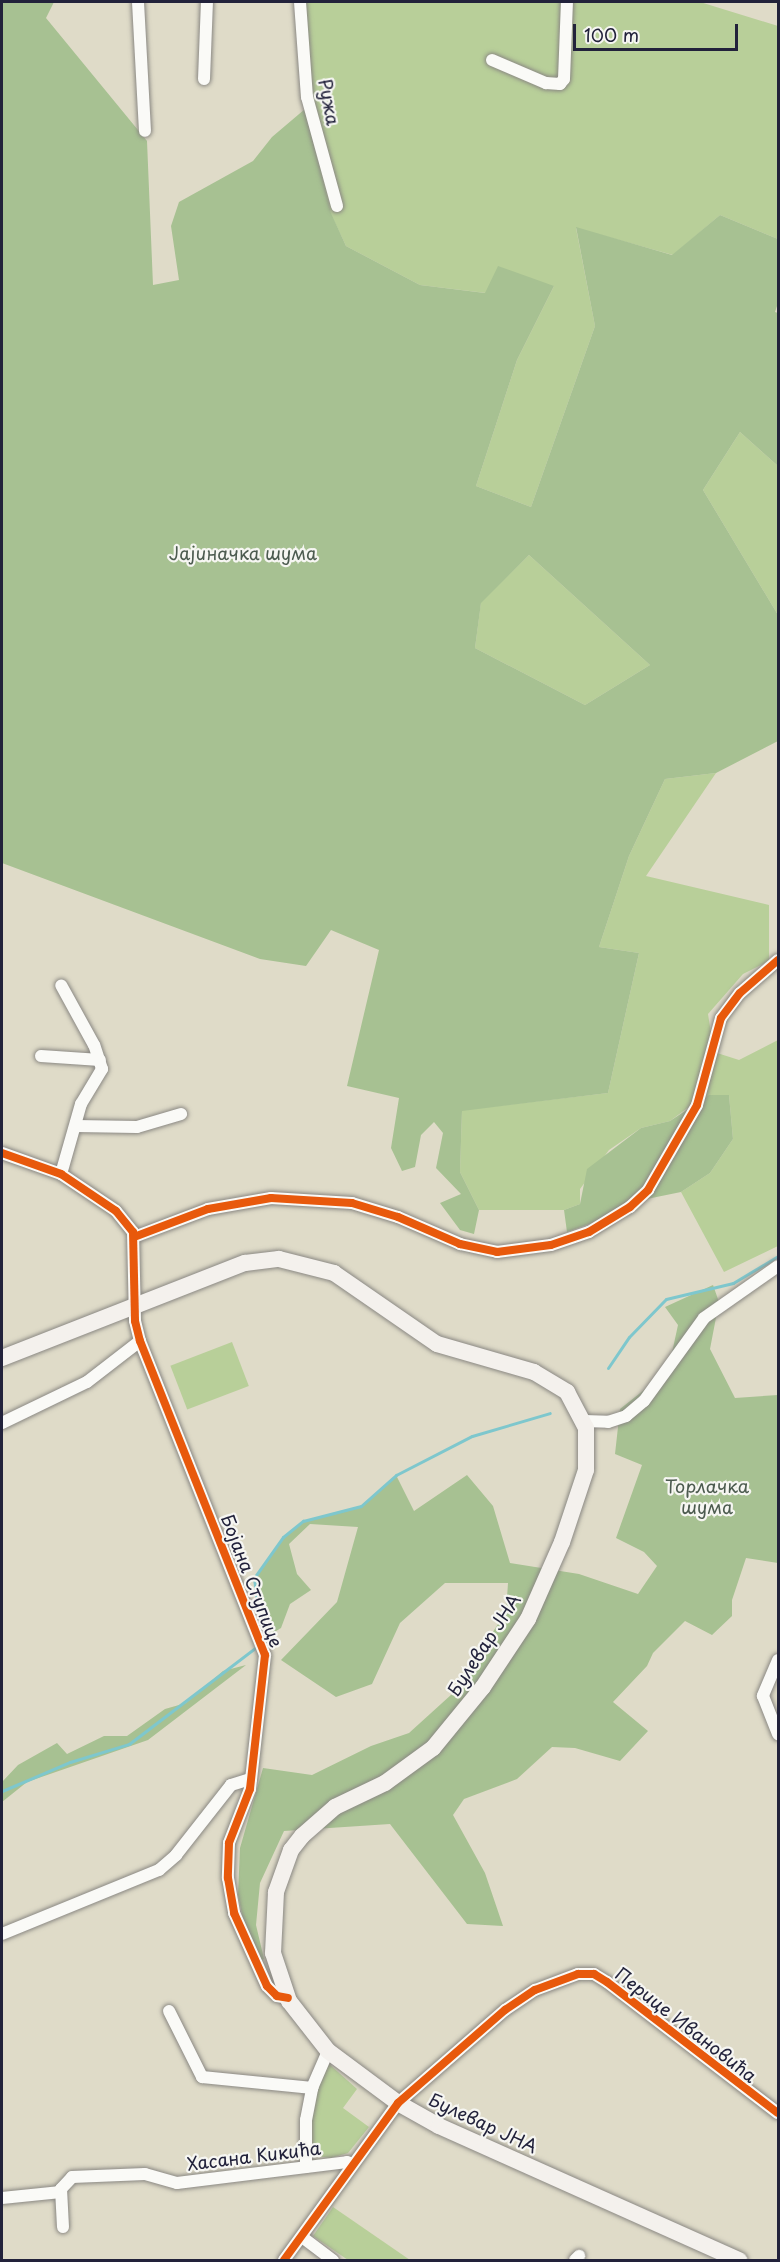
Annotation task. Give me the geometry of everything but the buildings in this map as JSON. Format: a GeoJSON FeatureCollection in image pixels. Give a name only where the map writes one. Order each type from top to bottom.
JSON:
{"type":"FeatureCollection","features":[{"type":"Feature","properties":{"kind":"main road"},"geometry":{"type":"LineString","coordinates":[[2,1358],[257,1260],[287,1259],[317,1266],[358,1288],[436,1344],[534,1372],[556,1385],[578,1407],[584,1421]]}},
{"type":"Feature","properties":{"kind":"main road","name":"Булевар ЈНА"},"geometry":{"type":"LineString","coordinates":[[584,1421],[585,1470],[562,1542],[528,1619],[483,1687],[433,1748],[401,1773],[318,1820],[291,1850],[276,1892],[271,1937],[275,1966],[288,1998],[328,2051],[398,2103],[439,2126],[739,2260]]}},
{"type":"Feature","properties":{"kind":"street"},"geometry":{"type":"LineString","coordinates":[[138,2],[145,131]]}},
{"type":"Feature","properties":{"kind":"street"},"geometry":{"type":"LineString","coordinates":[[204,79],[207,2]]}},
{"type":"Feature","properties":{"kind":"street","name":"Ружа"},"geometry":{"type":"LineString","coordinates":[[300,2],[307,98],[337,206]]}},
{"type":"Feature","properties":{"kind":"street"},"geometry":{"type":"LineString","coordinates":[[492,60],[546,84],[556,85],[564,79],[567,2]]}},
{"type":"Feature","properties":{"kind":"street"},"geometry":{"type":"LineString","coordinates":[[2,1152],[60,1174],[116,1212],[129,1225],[135,1237],[200,1211],[270,1198],[352,1203],[398,1217],[460,1244],[497,1251],[551,1245],[589,1232],[630,1207],[648,1190],[698,1105],[721,1018],[740,993],[778,960]]}},
{"type":"Feature","properties":{"kind":"street"},"geometry":{"type":"LineString","coordinates":[[60,1174],[81,1104],[101,1074],[100,1060],[61,985]]}},
{"type":"Feature","properties":{"kind":"street"},"geometry":{"type":"LineString","coordinates":[[41,1056],[100,1060]]}},
{"type":"Feature","properties":{"kind":"street"},"geometry":{"type":"LineString","coordinates":[[76,1126],[137,1127],[181,1114]]}},
{"type":"Feature","properties":{"kind":"street","name":"Бојана Ступице"},"geometry":{"type":"LineString","coordinates":[[135,1237],[135,1305],[140,1341],[264,1652],[251,1779],[229,1843],[230,1897],[240,1929],[267,1986],[277,1996],[288,1998]]}},
{"type":"Feature","properties":{"kind":"street"},"geometry":{"type":"LineString","coordinates":[[584,1421],[608,1422],[626,1416],[644,1401],[704,1318],[778,1266]]}},
{"type":"Feature","properties":{"kind":"street"},"geometry":{"type":"LineString","coordinates":[[2,1422],[87,1382],[140,1341]]}},
{"type":"Feature","properties":{"kind":"street"},"geometry":{"type":"LineString","coordinates":[[778,1660],[763,1696],[778,1734]]}},
{"type":"Feature","properties":{"kind":"street"},"geometry":{"type":"LineString","coordinates":[[2,1934],[159,1870],[176,1855],[231,1785],[251,1779]]}},
{"type":"Feature","properties":{"kind":"street","name":"Перице Ивановића"},"geometry":{"type":"LineString","coordinates":[[398,2103],[505,2010],[535,1990],[584,1973],[594,1974],[667,2025],[734,2082],[778,2113]]}},
{"type":"Feature","properties":{"kind":"street"},"geometry":{"type":"LineString","coordinates":[[169,2011],[202,2077],[312,2088]]}},
{"type":"Feature","properties":{"kind":"street"},"geometry":{"type":"LineString","coordinates":[[306,2167],[306,2120],[312,2088],[328,2051]]}},
{"type":"Feature","properties":{"kind":"street"},"geometry":{"type":"LineString","coordinates":[[284,2260],[398,2103]]}},
{"type":"Feature","properties":{"kind":"street","name":"Хасана Кикића"},"geometry":{"type":"LineString","coordinates":[[61,2192],[63,2184],[72,2177],[100,2174],[155,2175],[177,2183],[306,2167],[353,2164]]}},
{"type":"Feature","properties":{"kind":"street"},"geometry":{"type":"LineString","coordinates":[[2,2198],[61,2192],[63,2227]]}},
{"type":"Feature","properties":{"kind":"street"},"geometry":{"type":"LineString","coordinates":[[302,2237],[333,2260]]}},
{"type":"Feature","properties":{"kind":"green space","name":"Јајиначка шума"},"geometry":{"type":"Polygon","coordinates":[[[2,2],[54,2],[46,18],[147,141],[153,285],[179,280],[171,226],[179,202],[253,161],[272,137],[305,109],[331,213],[346,246],[420,285],[485,293],[498,266],[554,286],[517,360],[476,486],[531,507],[595,326],[576,227],[672,255],[720,215],[778,239],[778,303],[775,312],[778,313],[778,466],[740,432],[703,490],[778,615],[778,741],[716,773],[665,779],[629,856],[599,947],[639,953],[608,1093],[462,1111],[460,1172],[479,1210],[474,1234],[460,1230],[440,1203],[461,1194],[436,1168],[443,1133],[434,1122],[421,1135],[415,1167],[402,1171],[391,1148],[399,1098],[347,1086],[379,950],[331,930],[306,966],[260,959],[2,863],[2,2]],[[529,555],[481,603],[475,648],[585,705],[650,665],[529,555]]]}},
{"type":"Feature","properties":{"kind":"green space"},"geometry":{"type":"Polygon","coordinates":[[[300,2],[700,2],[778,26],[778,239],[720,215],[673,255],[576,228],[595,326],[531,507],[476,486],[517,360],[554,286],[486,293],[420,285],[346,246],[331,214],[320,174],[307,97],[300,2]]]}},
{"type":"Feature","properties":{"kind":"green space"},"geometry":{"type":"Polygon","coordinates":[[[740,432],[778,466],[778,615],[703,490],[740,432]]]}},
{"type":"Feature","properties":{"kind":"green space"},"geometry":{"type":"Polygon","coordinates":[[[529,555],[650,665],[585,705],[475,648],[481,602],[529,555]]]}},
{"type":"Feature","properties":{"kind":"green space"},"geometry":{"type":"Polygon","coordinates":[[[716,773],[646,876],[769,905],[769,961],[743,974],[708,1014],[714,1052],[739,1060],[778,1040],[778,1246],[724,1272],[681,1192],[710,1173],[733,1139],[729,1095],[694,1103],[670,1121],[641,1128],[609,1150],[580,1189],[580,1204],[564,1210],[479,1210],[460,1172],[462,1110],[608,1093],[639,953],[599,947],[629,856],[665,779],[716,773]]]}},
{"type":"Feature","properties":{"kind":"green space"},"geometry":{"type":"Polygon","coordinates":[[[709,1095],[729,1095],[733,1139],[710,1173],[681,1192],[632,1202],[609,1217],[567,1232],[564,1210],[580,1204],[587,1169],[641,1128],[670,1121],[709,1095]]]}},
{"type":"Feature","properties":{"kind":"green space","name":"Торлачка шума"},"geometry":{"type":"Polygon","coordinates":[[[713,1285],[719,1302],[710,1349],[735,1398],[778,1395],[778,1563],[746,1558],[732,1600],[732,1616],[712,1635],[685,1621],[653,1653],[647,1666],[613,1702],[648,1731],[620,1761],[575,1748],[552,1747],[517,1779],[464,1799],[453,1815],[485,1873],[503,1926],[467,1924],[390,1824],[284,1831],[260,1883],[256,1925],[264,1959],[260,1961],[244,1924],[238,1895],[240,1848],[263,1768],[312,1775],[371,1746],[409,1733],[452,1694],[506,1612],[508,1583],[445,1583],[400,1623],[372,1684],[336,1697],[281,1660],[337,1602],[358,1527],[310,1524],[289,1544],[297,1574],[311,1590],[290,1604],[281,1628],[268,1636],[254,1578],[283,1537],[303,1521],[361,1506],[396,1475],[414,1511],[467,1475],[493,1506],[510,1563],[579,1574],[638,1594],[657,1566],[644,1552],[616,1538],[642,1465],[615,1454],[620,1409],[668,1371],[678,1325],[665,1307],[713,1285]]]}},
{"type":"Feature","properties":{"kind":"green space"},"geometry":{"type":"Polygon","coordinates":[[[232,1342],[249,1386],[187,1410],[170,1366],[232,1342]]]}},
{"type":"Feature","properties":{"kind":"green space"},"geometry":{"type":"Polygon","coordinates":[[[246,1665],[148,1740],[27,1782],[2,1802],[2,1782],[18,1765],[57,1743],[67,1754],[104,1736],[127,1736],[165,1709],[186,1703],[223,1671],[246,1665]]]}},
{"type":"Feature","properties":{"kind":"green space"},"geometry":{"type":"Polygon","coordinates":[[[328,2063],[357,2089],[343,2108],[369,2127],[348,2153],[331,2158],[315,2156],[309,2132],[318,2086],[328,2063]]]}},
{"type":"Feature","properties":{"kind":"green space"},"geometry":{"type":"Polygon","coordinates":[[[333,2207],[410,2260],[348,2260],[313,2236],[333,2207]]]}},
{"type":"Feature","properties":{"kind":"waterway"},"geometry":{"type":"LineString","coordinates":[[608,1368],[629,1337],[666,1299],[733,1283],[778,1256]]}},
{"type":"Feature","properties":{"kind":"waterway"},"geometry":{"type":"LineString","coordinates":[[260,1628],[254,1578],[283,1537],[303,1521],[361,1506],[396,1475],[472,1436],[550,1413]]}},
{"type":"Feature","properties":{"kind":"waterway"},"geometry":{"type":"LineString","coordinates":[[2,1791],[70,1762],[129,1744],[259,1645]]}},
{"type":"Feature","properties":{"kind":"cycle path"},"geometry":{"type":"LineString","coordinates":[[134,1237],[208,1209],[271,1198],[352,1203],[398,1217],[460,1244],[497,1252],[551,1245],[589,1232],[630,1207],[648,1190],[697,1105],[721,1018],[740,993],[778,960]]}},
{"type":"Feature","properties":{"kind":"cycle path"},"geometry":{"type":"LineString","coordinates":[[2,1153],[61,1174],[116,1211],[133,1232],[135,1321],[140,1341],[265,1655],[250,1789],[229,1843],[228,1878],[234,1913],[267,1986],[277,1996],[288,1998]]}},
{"type":"Feature","properties":{"kind":"cycle path"},"geometry":{"type":"LineString","coordinates":[[284,2260],[398,2103],[505,2010],[535,1990],[578,1974],[594,1974],[607,1982],[778,2113]]}}]}
